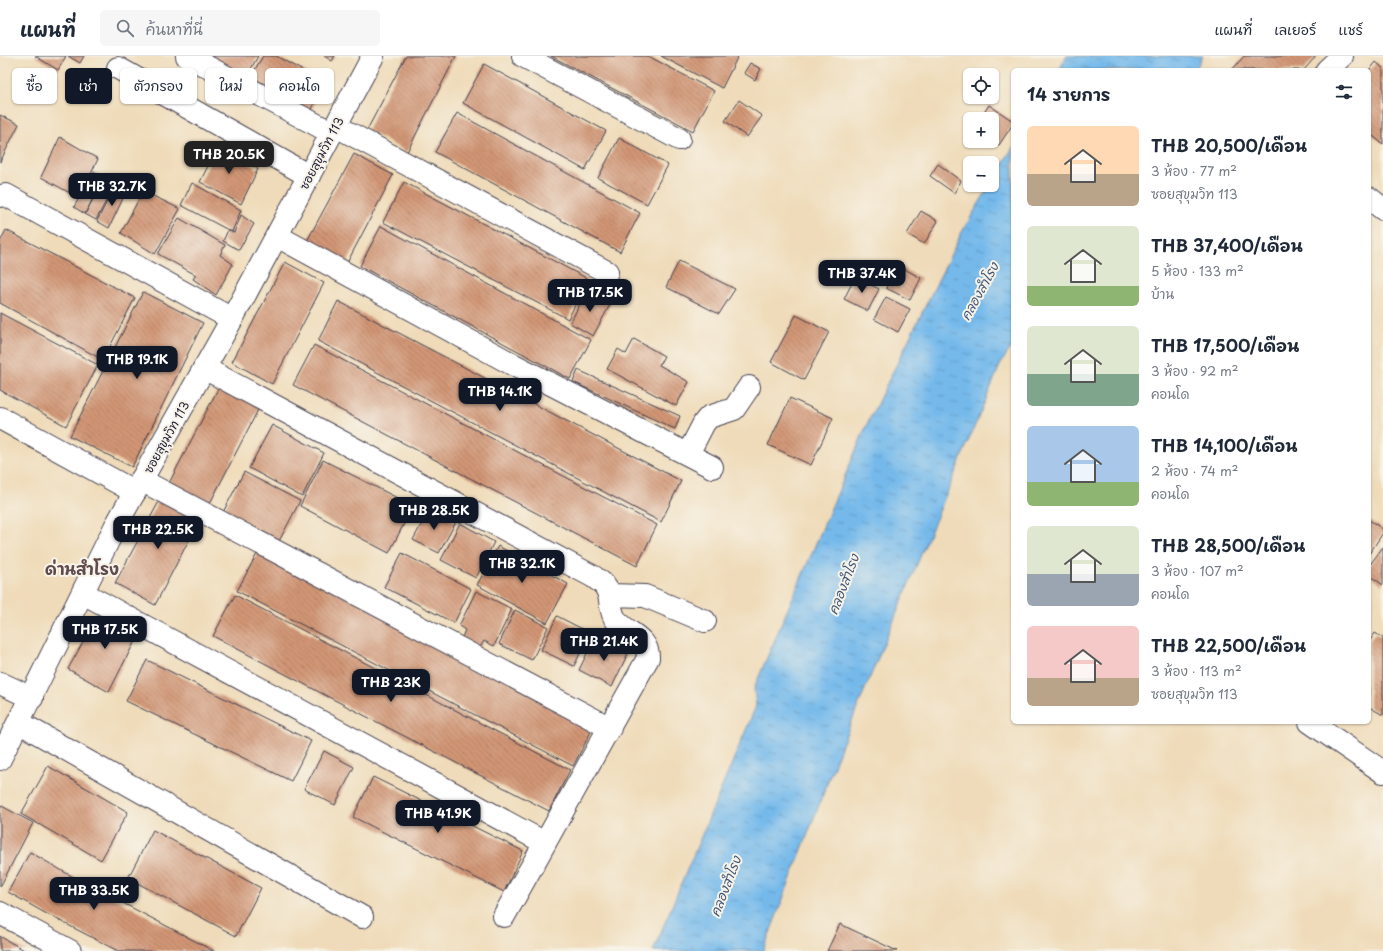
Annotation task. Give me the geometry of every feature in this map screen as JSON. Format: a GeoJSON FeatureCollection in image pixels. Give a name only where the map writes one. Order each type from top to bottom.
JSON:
{"type":"FeatureCollection","features":[{"type":"Feature","properties":{"kind":"street"},"geometry":{"type":"LineString","coordinates":[[187,56],[334,129],[607,272]]}},
{"type":"Feature","properties":{"kind":"street","name":"ซอยสุขุมวิท 113"},"geometry":{"type":"LineString","coordinates":[[0,759],[10,732],[32,698],[116,527],[232,319],[373,56]]}},
{"type":"Feature","properties":{"kind":"street"},"geometry":{"type":"LineString","coordinates":[[523,56],[679,139]]}},
{"type":"Feature","properties":{"kind":"street"},"geometry":{"type":"LineString","coordinates":[[1329,68],[1342,56]]}},
{"type":"Feature","properties":{"kind":"street"},"geometry":{"type":"LineString","coordinates":[[118,68],[309,176]]}},
{"type":"Feature","properties":{"kind":"street"},"geometry":{"type":"LineString","coordinates":[[0,196],[6,195],[232,319]]}},
{"type":"Feature","properties":{"kind":"street"},"geometry":{"type":"LineString","coordinates":[[1371,200],[1383,209]]}},
{"type":"Feature","properties":{"kind":"street"},"geometry":{"type":"LineString","coordinates":[[277,236],[514,364],[712,467]]}},
{"type":"Feature","properties":{"kind":"street"},"geometry":{"type":"LineString","coordinates":[[204,368],[594,577],[604,585],[610,595],[614,618],[645,643],[649,651],[648,658],[504,916]]}},
{"type":"Feature","properties":{"kind":"street"},"geometry":{"type":"LineString","coordinates":[[688,454],[704,423],[709,417],[734,409],[749,387]]}},
{"type":"Feature","properties":{"kind":"street"},"geometry":{"type":"LineString","coordinates":[[0,418],[138,486],[610,728]]}},
{"type":"Feature","properties":{"kind":"street"},"geometry":{"type":"LineString","coordinates":[[83,593],[545,843]]}},
{"type":"Feature","properties":{"kind":"street"},"geometry":{"type":"LineString","coordinates":[[610,595],[644,596],[705,621]]}},
{"type":"Feature","properties":{"kind":"street"},"geometry":{"type":"LineString","coordinates":[[0,682],[32,698]]}},
{"type":"Feature","properties":{"kind":"street"},"geometry":{"type":"LineString","coordinates":[[1313,724],[1383,772]]}},
{"type":"Feature","properties":{"kind":"street"},"geometry":{"type":"LineString","coordinates":[[10,732],[362,917]]}},
{"type":"Feature","properties":{"kind":"street"},"geometry":{"type":"LineString","coordinates":[[0,913],[70,951]]}},
{"type":"Feature","properties":{"kind":"water"},"geometry":{"type":"Polygon","coordinates":[[[1067,56],[1203,56],[1196,68],[1060,68],[1067,56]]]}},
{"type":"Feature","properties":{"kind":"water","name":"คลองสำโรง"},"geometry":{"type":"Polygon","coordinates":[[[1011,150],[1011,348],[1001,363],[845,737],[763,951],[653,951],[756,706],[754,688],[868,422],[962,232],[986,192],[999,192],[999,170],[1011,150]]]}},
{"type":"Feature","properties":{"kind":"building"},"geometry":{"type":"Polygon","coordinates":[[[35,56],[66,56],[58,70],[35,56]]]}},
{"type":"Feature","properties":{"kind":"building"},"geometry":{"type":"Polygon","coordinates":[[[68,56],[84,56],[80,63],[68,56]]]}},
{"type":"Feature","properties":{"kind":"building"},"geometry":{"type":"Polygon","coordinates":[[[213,56],[258,56],[251,68],[231,68],[212,58],[213,56]]]}},
{"type":"Feature","properties":{"kind":"building"},"geometry":{"type":"Polygon","coordinates":[[[263,56],[276,56],[298,68],[265,68],[265,87],[257,82],[256,68],[263,56]]]}},
{"type":"Feature","properties":{"kind":"building"},"geometry":{"type":"Polygon","coordinates":[[[324,56],[335,56],[332,61],[324,56]]]}},
{"type":"Feature","properties":{"kind":"building"},"geometry":{"type":"Polygon","coordinates":[[[406,56],[456,56],[407,152],[367,130],[406,56]]]}},
{"type":"Feature","properties":{"kind":"building"},"geometry":{"type":"Polygon","coordinates":[[[551,56],[648,56],[714,91],[693,131],[551,56]]]}},
{"type":"Feature","properties":{"kind":"building"},"geometry":{"type":"Polygon","coordinates":[[[661,56],[738,56],[722,88],[661,56]]]}},
{"type":"Feature","properties":{"kind":"building"},"geometry":{"type":"Polygon","coordinates":[[[1244,56],[1316,56],[1306,68],[1234,68],[1244,56]]]}},
{"type":"Feature","properties":{"kind":"building"},"geometry":{"type":"Polygon","coordinates":[[[1376,62],[1383,68],[1383,144],[1371,135],[1371,68],[1376,62]]]}},
{"type":"Feature","properties":{"kind":"building"},"geometry":{"type":"Polygon","coordinates":[[[750,63],[761,69],[755,80],[744,73],[750,63]]]}},
{"type":"Feature","properties":{"kind":"building"},"geometry":{"type":"Polygon","coordinates":[[[484,64],[606,131],[585,170],[463,103],[484,64]]]}},
{"type":"Feature","properties":{"kind":"building"},"geometry":{"type":"Polygon","coordinates":[[[739,100],[762,116],[747,137],[725,121],[739,100]]]}},
{"type":"Feature","properties":{"kind":"building"},"geometry":{"type":"Polygon","coordinates":[[[295,104],[314,104],[310,113],[295,104]]]}},
{"type":"Feature","properties":{"kind":"building"},"geometry":{"type":"Polygon","coordinates":[[[989,105],[1011,120],[1011,127],[999,145],[999,112],[984,112],[989,105]]]}},
{"type":"Feature","properties":{"kind":"building"},"geometry":{"type":"Polygon","coordinates":[[[457,113],[640,213],[620,252],[435,152],[457,113]]]}},
{"type":"Feature","properties":{"kind":"building"},"geometry":{"type":"Polygon","coordinates":[[[0,115],[19,124],[0,162],[0,115]]]}},
{"type":"Feature","properties":{"kind":"building"},"geometry":{"type":"Polygon","coordinates":[[[60,137],[98,159],[81,194],[94,172],[104,178],[85,214],[74,207],[79,198],[41,177],[60,137]]]}},
{"type":"Feature","properties":{"kind":"building"},"geometry":{"type":"Polygon","coordinates":[[[619,138],[668,165],[647,204],[598,178],[619,138]]]}},
{"type":"Feature","properties":{"kind":"building"},"geometry":{"type":"Polygon","coordinates":[[[218,146],[258,169],[241,204],[200,182],[218,146]]]}},
{"type":"Feature","properties":{"kind":"building"},"geometry":{"type":"Polygon","coordinates":[[[354,154],[393,175],[347,263],[307,241],[354,154]]]}},
{"type":"Feature","properties":{"kind":"building"},"geometry":{"type":"Polygon","coordinates":[[[938,164],[961,181],[954,193],[930,176],[938,164]]]}},
{"type":"Feature","properties":{"kind":"building"},"geometry":{"type":"Polygon","coordinates":[[[104,178],[115,184],[96,220],[85,214],[104,178]]]}},
{"type":"Feature","properties":{"kind":"building"},"geometry":{"type":"Polygon","coordinates":[[[404,182],[588,279],[568,319],[383,222],[404,182]]]}},
{"type":"Feature","properties":{"kind":"building"},"geometry":{"type":"Polygon","coordinates":[[[192,183],[241,210],[232,232],[181,205],[192,183]]]}},
{"type":"Feature","properties":{"kind":"building"},"geometry":{"type":"Polygon","coordinates":[[[115,186],[126,192],[109,228],[97,221],[115,186]]]}},
{"type":"Feature","properties":{"kind":"building"},"geometry":{"type":"Polygon","coordinates":[[[143,191],[180,209],[155,254],[121,233],[143,191]]]}},
{"type":"Feature","properties":{"kind":"building"},"geometry":{"type":"Polygon","coordinates":[[[921,211],[938,221],[924,244],[907,234],[921,211]]]}},
{"type":"Feature","properties":{"kind":"building"},"geometry":{"type":"Polygon","coordinates":[[[241,215],[254,224],[239,250],[223,241],[228,230],[234,233],[241,215]]]}},
{"type":"Feature","properties":{"kind":"building"},"geometry":{"type":"Polygon","coordinates":[[[179,218],[225,245],[220,255],[233,264],[216,295],[193,279],[196,275],[158,254],[179,218]]]}},
{"type":"Feature","properties":{"kind":"building"},"geometry":{"type":"Polygon","coordinates":[[[381,226],[591,340],[570,379],[360,266],[381,226]]]}},
{"type":"Feature","properties":{"kind":"building"},"geometry":{"type":"Polygon","coordinates":[[[6,230],[135,298],[103,360],[0,303],[0,242],[6,230]]]}},
{"type":"Feature","properties":{"kind":"building"},"geometry":{"type":"Polygon","coordinates":[[[679,261],[735,289],[719,314],[666,287],[679,261]]]}},
{"type":"Feature","properties":{"kind":"building"},"geometry":{"type":"Polygon","coordinates":[[[285,262],[324,283],[272,384],[232,362],[285,262]]]}},
{"type":"Feature","properties":{"kind":"building"},"geometry":{"type":"Polygon","coordinates":[[[897,265],[921,278],[910,300],[886,288],[897,265]]]}},
{"type":"Feature","properties":{"kind":"building"},"geometry":{"type":"Polygon","coordinates":[[[855,277],[879,289],[868,311],[844,299],[855,277]]]}},
{"type":"Feature","properties":{"kind":"building"},"geometry":{"type":"Polygon","coordinates":[[[588,289],[611,303],[593,336],[570,323],[588,289]]]}},
{"type":"Feature","properties":{"kind":"building"},"geometry":{"type":"Polygon","coordinates":[[[143,292],[203,323],[132,467],[70,436],[143,292]]]}},
{"type":"Feature","properties":{"kind":"building"},"geometry":{"type":"Polygon","coordinates":[[[886,297],[910,309],[898,332],[874,319],[886,297]]]}},
{"type":"Feature","properties":{"kind":"building"},"geometry":{"type":"Polygon","coordinates":[[[338,301],[681,481],[661,522],[318,341],[338,301]]]}},
{"type":"Feature","properties":{"kind":"building"},"geometry":{"type":"Polygon","coordinates":[[[0,313],[98,365],[66,426],[0,390],[0,313]]]}},
{"type":"Feature","properties":{"kind":"building"},"geometry":{"type":"Polygon","coordinates":[[[796,315],[829,332],[804,380],[771,362],[796,315]]]}},
{"type":"Feature","properties":{"kind":"building"},"geometry":{"type":"Polygon","coordinates":[[[634,339],[664,356],[659,365],[689,382],[676,406],[607,369],[618,349],[626,354],[634,339]]]}},
{"type":"Feature","properties":{"kind":"building"},"geometry":{"type":"Polygon","coordinates":[[[314,345],[657,525],[637,566],[293,385],[314,345]]]}},
{"type":"Feature","properties":{"kind":"building"},"geometry":{"type":"Polygon","coordinates":[[[578,370],[680,416],[675,429],[573,382],[578,370]]]}},
{"type":"Feature","properties":{"kind":"building"},"geometry":{"type":"Polygon","coordinates":[[[220,385],[260,406],[208,507],[168,485],[220,385]]]}},
{"type":"Feature","properties":{"kind":"building"},"geometry":{"type":"Polygon","coordinates":[[[790,398],[833,418],[811,465],[768,445],[790,398]]]}},
{"type":"Feature","properties":{"kind":"building"},"geometry":{"type":"Polygon","coordinates":[[[272,425],[324,453],[302,497],[249,468],[272,425]]]}},
{"type":"Feature","properties":{"kind":"building"},"geometry":{"type":"Polygon","coordinates":[[[323,460],[413,506],[389,553],[300,506],[323,460]]]}},
{"type":"Feature","properties":{"kind":"building"},"geometry":{"type":"Polygon","coordinates":[[[244,472],[300,501],[277,545],[221,516],[244,472]]]}},
{"type":"Feature","properties":{"kind":"building"},"geometry":{"type":"Polygon","coordinates":[[[162,496],[201,517],[155,605],[115,583],[162,496]]]}},
{"type":"Feature","properties":{"kind":"building"},"geometry":{"type":"Polygon","coordinates":[[[430,508],[456,522],[439,553],[413,540],[430,508]]]}},
{"type":"Feature","properties":{"kind":"building"},"geometry":{"type":"Polygon","coordinates":[[[1371,521],[1383,529],[1383,533],[1371,551],[1371,521]]]}},
{"type":"Feature","properties":{"kind":"building"},"geometry":{"type":"Polygon","coordinates":[[[460,523],[494,542],[476,578],[441,560],[460,523]]]}},
{"type":"Feature","properties":{"kind":"building"},"geometry":{"type":"Polygon","coordinates":[[[498,546],[568,584],[547,623],[477,585],[498,546]]]}},
{"type":"Feature","properties":{"kind":"building"},"geometry":{"type":"Polygon","coordinates":[[[1383,547],[1383,585],[1371,576],[1371,563],[1383,547]]]}},
{"type":"Feature","properties":{"kind":"building"},"geometry":{"type":"Polygon","coordinates":[[[259,550],[594,726],[573,766],[237,591],[259,550]]]}},
{"type":"Feature","properties":{"kind":"building"},"geometry":{"type":"Polygon","coordinates":[[[402,553],[471,589],[454,623],[384,587],[402,553]]]}},
{"type":"Feature","properties":{"kind":"building"},"geometry":{"type":"Polygon","coordinates":[[[476,591],[512,609],[494,646],[484,641],[479,649],[461,640],[465,630],[459,626],[476,591]]]}},
{"type":"Feature","properties":{"kind":"building"},"geometry":{"type":"Polygon","coordinates":[[[235,595],[570,770],[549,811],[213,636],[235,595]]]}},
{"type":"Feature","properties":{"kind":"building"},"geometry":{"type":"Polygon","coordinates":[[[102,608],[141,629],[109,692],[68,669],[102,608]]]}},
{"type":"Feature","properties":{"kind":"building"},"geometry":{"type":"Polygon","coordinates":[[[515,610],[548,627],[532,660],[499,644],[515,610]]]}},
{"type":"Feature","properties":{"kind":"building"},"geometry":{"type":"Polygon","coordinates":[[[557,616],[590,633],[574,666],[541,650],[557,616]]]}},
{"type":"Feature","properties":{"kind":"building"},"geometry":{"type":"Polygon","coordinates":[[[1375,633],[1383,638],[1383,715],[1371,708],[1371,639],[1375,633]]]}},
{"type":"Feature","properties":{"kind":"building"},"geometry":{"type":"Polygon","coordinates":[[[595,637],[628,653],[612,687],[579,670],[595,637]]]}},
{"type":"Feature","properties":{"kind":"building"},"geometry":{"type":"Polygon","coordinates":[[[147,660],[311,741],[291,781],[126,701],[147,660]]]}},
{"type":"Feature","properties":{"kind":"building"},"geometry":{"type":"Polygon","coordinates":[[[324,751],[354,767],[335,805],[304,789],[324,751]]]}},
{"type":"Feature","properties":{"kind":"building"},"geometry":{"type":"Polygon","coordinates":[[[48,766],[128,812],[101,860],[21,814],[48,766]]]}},
{"type":"Feature","properties":{"kind":"building"},"geometry":{"type":"Polygon","coordinates":[[[373,777],[523,851],[504,892],[353,817],[373,777]]]}},
{"type":"Feature","properties":{"kind":"building"},"geometry":{"type":"Polygon","coordinates":[[[0,805],[33,823],[0,887],[0,805]]]}},
{"type":"Feature","properties":{"kind":"building"},"geometry":{"type":"Polygon","coordinates":[[[153,830],[261,888],[236,936],[128,878],[153,830]]]}},
{"type":"Feature","properties":{"kind":"building"},"geometry":{"type":"Polygon","coordinates":[[[30,852],[66,873],[214,951],[118,951],[45,913],[8,892],[30,852]]]}},
{"type":"Feature","properties":{"kind":"building"},"geometry":{"type":"Polygon","coordinates":[[[840,924],[897,951],[827,951],[840,924]]]}},
{"type":"Feature","properties":{"kind":"building"},"geometry":{"type":"Polygon","coordinates":[[[0,936],[1,937],[26,951],[0,951],[0,936]]]}},
{"type":"Feature","properties":{"kind":"district","name":"ด่านสำโรง"},"geometry":{"type":"Point","coordinates":[82,568]}}]}
